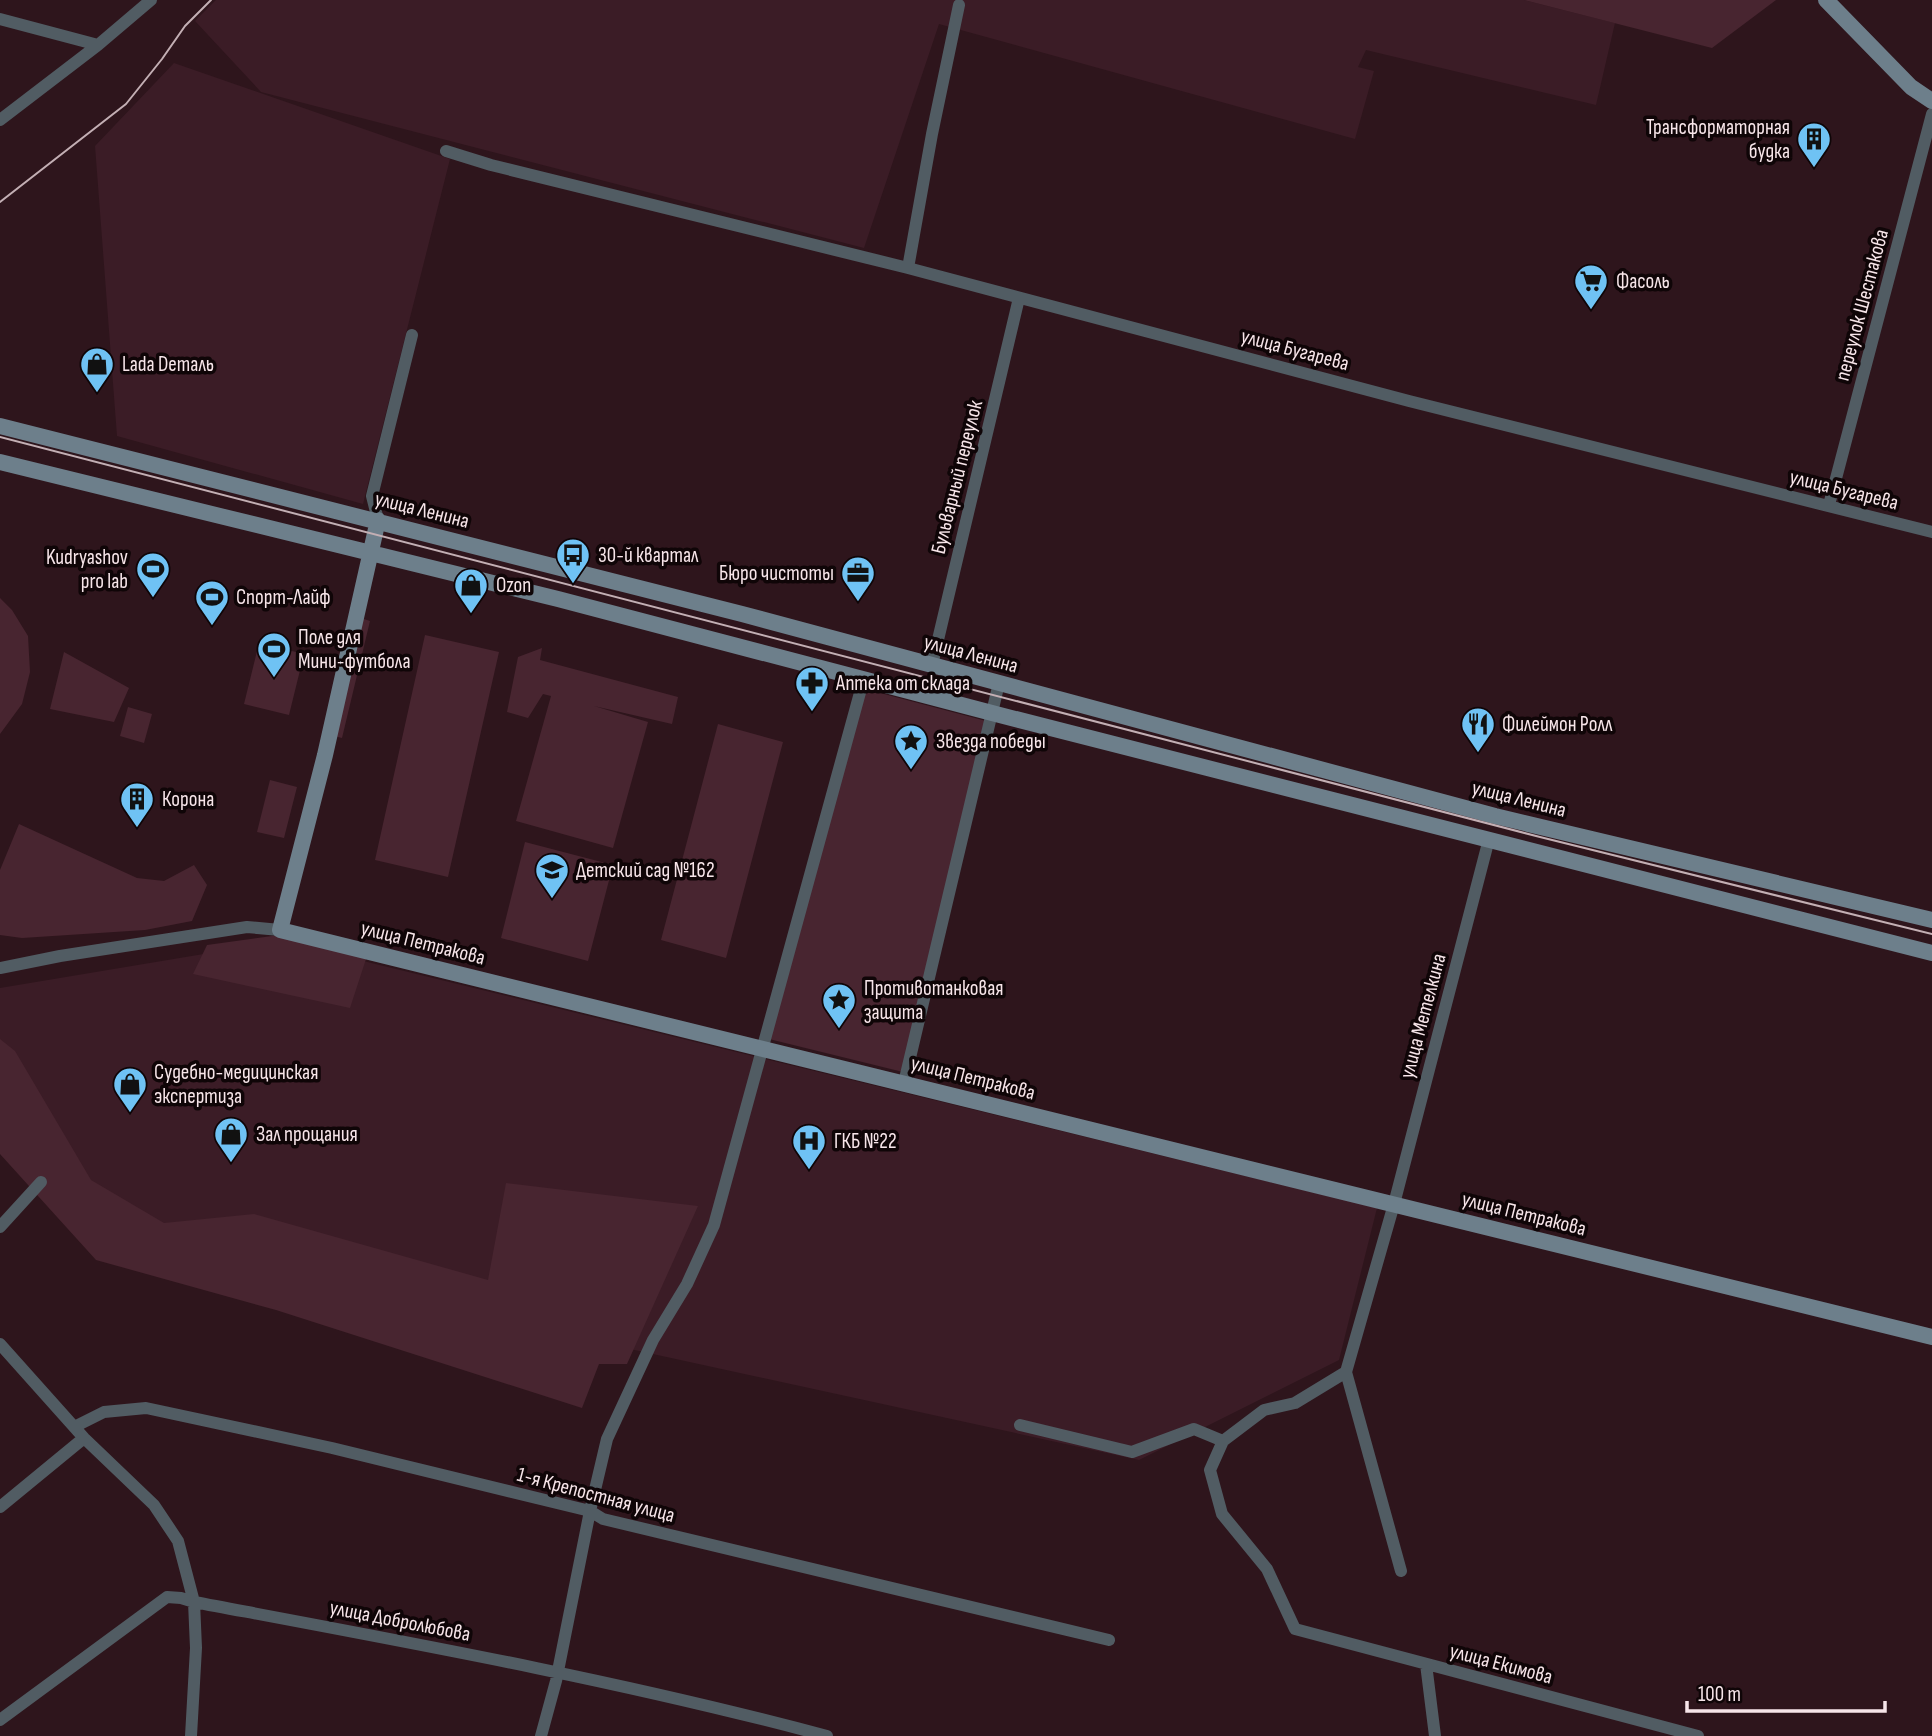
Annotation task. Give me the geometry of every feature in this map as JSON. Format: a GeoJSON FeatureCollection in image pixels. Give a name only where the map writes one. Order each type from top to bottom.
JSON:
{"type":"FeatureCollection","features":[{"type":"Feature","properties":{"kind":"main road"},"geometry":{"type":"LineString","coordinates":[[1826,0],[1911,87],[1932,101]]}},
{"type":"Feature","properties":{"kind":"main road","name":"улица Ленина"},"geometry":{"type":"LineString","coordinates":[[0,426],[377,520],[1495,816],[1932,920]]}},
{"type":"Feature","properties":{"kind":"main road"},"geometry":{"type":"LineString","coordinates":[[0,462],[864,678],[1932,953]]}},
{"type":"Feature","properties":{"kind":"main road"},"geometry":{"type":"LineString","coordinates":[[281,930],[325,755],[377,520]]}},
{"type":"Feature","properties":{"kind":"main road","name":"улица Петракова"},"geometry":{"type":"LineString","coordinates":[[281,930],[1932,1336]]}},
{"type":"Feature","properties":{"kind":"street"},"geometry":{"type":"LineString","coordinates":[[0,120],[98,45],[151,0]]}},
{"type":"Feature","properties":{"kind":"street"},"geometry":{"type":"LineString","coordinates":[[908,268],[959,5]]}},
{"type":"Feature","properties":{"kind":"street"},"geometry":{"type":"LineString","coordinates":[[0,19],[98,45]]}},
{"type":"Feature","properties":{"kind":"street","name":"переулок Шестакова"},"geometry":{"type":"LineString","coordinates":[[1829,506],[1932,114]]}},
{"type":"Feature","properties":{"kind":"street","name":"улица Бугарева"},"geometry":{"type":"LineString","coordinates":[[446,151],[491,165],[908,268],[1409,401],[1932,532]]}},
{"type":"Feature","properties":{"kind":"street","name":"Бульварный переулок"},"geometry":{"type":"LineString","coordinates":[[932,665],[1019,298]]}},
{"type":"Feature","properties":{"kind":"street"},"geometry":{"type":"LineString","coordinates":[[377,520],[372,496],[412,335]]}},
{"type":"Feature","properties":{"kind":"street"},"geometry":{"type":"LineString","coordinates":[[541,1736],[558,1671],[607,1439],[653,1340],[687,1284],[714,1225],[864,678]]}},
{"type":"Feature","properties":{"kind":"street"},"geometry":{"type":"LineString","coordinates":[[904,1083],[999,683]]}},
{"type":"Feature","properties":{"kind":"street","name":"улица Метелкина"},"geometry":{"type":"LineString","coordinates":[[1346,1372],[1394,1204],[1489,839]]}},
{"type":"Feature","properties":{"kind":"street","name":"улица Петракова"},"geometry":{"type":"LineString","coordinates":[[0,968],[247,927],[281,930]]}},
{"type":"Feature","properties":{"kind":"street"},"geometry":{"type":"LineString","coordinates":[[0,1227],[41,1182]]}},
{"type":"Feature","properties":{"kind":"street"},"geometry":{"type":"LineString","coordinates":[[0,1344],[84,1438],[153,1504],[178,1541],[194,1602],[196,1648],[191,1736]]}},
{"type":"Feature","properties":{"kind":"street"},"geometry":{"type":"LineString","coordinates":[[1020,1425],[1132,1452],[1194,1429],[1223,1441],[1264,1410],[1296,1404],[1346,1372],[1401,1571]]}},
{"type":"Feature","properties":{"kind":"street","name":"1-я Крепостная улица"},"geometry":{"type":"LineString","coordinates":[[74,1427],[104,1412],[146,1408],[331,1448],[590,1511],[603,1519],[1109,1640]]}},
{"type":"Feature","properties":{"kind":"street"},"geometry":{"type":"LineString","coordinates":[[0,1507],[84,1438]]}},
{"type":"Feature","properties":{"kind":"street","name":"улица Екимова"},"geometry":{"type":"LineString","coordinates":[[1223,1441],[1210,1470],[1222,1514],[1267,1569],[1295,1629],[1698,1736]]}},
{"type":"Feature","properties":{"kind":"street","name":"улица Добролюбова"},"geometry":{"type":"LineString","coordinates":[[0,1720],[167,1597],[558,1671],[712,1705],[827,1736]]}},
{"type":"Feature","properties":{"kind":"street"},"geometry":{"type":"LineString","coordinates":[[1426,1664],[1435,1736]]}},
{"type":"Feature","properties":{"kind":"shaded area"},"geometry":{"type":"Polygon","coordinates":[[[216,0],[1524,0],[1615,23],[1596,105],[1366,50],[1358,67],[1374,71],[1355,139],[939,24],[864,248],[261,92],[195,21],[216,0]]]}},
{"type":"Feature","properties":{"kind":"shaded area"},"geometry":{"type":"Polygon","coordinates":[[[1524,0],[1776,0],[1712,48],[1524,0]]]}},
{"type":"Feature","properties":{"kind":"shaded area"},"geometry":{"type":"Polygon","coordinates":[[[174,63],[450,159],[363,504],[117,436],[95,146],[174,63]]]}},
{"type":"Feature","properties":{"kind":"shaded area"},"geometry":{"type":"Polygon","coordinates":[[[0,598],[12,610],[28,636],[30,672],[22,704],[0,734],[0,598]]]}},
{"type":"Feature","properties":{"kind":"shaded area"},"geometry":{"type":"Polygon","coordinates":[[[358,617],[370,621],[342,738],[330,735],[358,617]]]}},
{"type":"Feature","properties":{"kind":"shaded area"},"geometry":{"type":"Polygon","coordinates":[[[425,635],[499,652],[448,877],[375,860],[425,635]]]}},
{"type":"Feature","properties":{"kind":"shaded area","name":"Поле для Мини-футбола"},"geometry":{"type":"Polygon","coordinates":[[[259,643],[304,654],[289,715],[244,704],[259,643]]]}},
{"type":"Feature","properties":{"kind":"shaded area"},"geometry":{"type":"Polygon","coordinates":[[[542,648],[540,660],[678,697],[672,724],[594,706],[648,722],[613,848],[516,821],[551,696],[543,694],[528,718],[507,712],[518,657],[542,648]]]}},
{"type":"Feature","properties":{"kind":"shaded area"},"geometry":{"type":"Polygon","coordinates":[[[64,652],[129,688],[114,722],[50,709],[64,652]]]}},
{"type":"Feature","properties":{"kind":"shaded area"},"geometry":{"type":"Polygon","coordinates":[[[865,689],[990,722],[903,1072],[769,1039],[865,689]]]}},
{"type":"Feature","properties":{"kind":"shaded area"},"geometry":{"type":"Polygon","coordinates":[[[128,707],[152,714],[144,743],[120,736],[128,707]]]}},
{"type":"Feature","properties":{"kind":"shaded area"},"geometry":{"type":"Polygon","coordinates":[[[718,724],[783,742],[726,958],[661,940],[718,724]]]}},
{"type":"Feature","properties":{"kind":"shaded area"},"geometry":{"type":"Polygon","coordinates":[[[270,780],[297,787],[284,838],[257,832],[270,780]]]}},
{"type":"Feature","properties":{"kind":"shaded area"},"geometry":{"type":"Polygon","coordinates":[[[19,824],[137,878],[164,881],[194,865],[207,885],[192,921],[145,930],[22,938],[0,935],[0,870],[19,824]]]}},
{"type":"Feature","properties":{"kind":"shaded area"},"geometry":{"type":"Polygon","coordinates":[[[525,842],[613,865],[588,961],[501,938],[525,842]]]}},
{"type":"Feature","properties":{"kind":"shaded area"},"geometry":{"type":"Polygon","coordinates":[[[279,935],[366,959],[350,1008],[193,974],[207,945],[279,935]]]}},
{"type":"Feature","properties":{"kind":"shaded area"},"geometry":{"type":"Polygon","coordinates":[[[281,941],[1377,1208],[1339,1360],[1139,1460],[607,1344],[123,1248],[0,1118],[0,988],[281,941]]]}},
{"type":"Feature","properties":{"kind":"shaded area"},"geometry":{"type":"Polygon","coordinates":[[[0,1039],[15,1051],[91,1180],[164,1223],[254,1214],[488,1280],[506,1183],[698,1206],[627,1364],[599,1364],[582,1408],[276,1310],[96,1260],[0,1154],[0,1039]]]}},
{"type":"Feature","properties":{"kind":"tram line"},"geometry":{"type":"LineString","coordinates":[[0,202],[126,104],[185,26],[211,0]]}},
{"type":"Feature","properties":{"kind":"tram line"},"geometry":{"type":"LineString","coordinates":[[0,437],[1540,837],[1932,934]]}},
{"type":"Feature","properties":{"kind":"place","name":"Трансформаторная будка"},"geometry":{"type":"Point","coordinates":[1814,169]}},
{"type":"Feature","properties":{"kind":"place","name":"Фасоль"},"geometry":{"type":"Point","coordinates":[1591,311]}},
{"type":"Feature","properties":{"kind":"place","name":"Lada Dеталь"},"geometry":{"type":"Point","coordinates":[97,394]}},
{"type":"Feature","properties":{"kind":"place","name":"30-й квартал"},"geometry":{"type":"Point","coordinates":[573,585]}},
{"type":"Feature","properties":{"kind":"place","name":"Kudryashov pro lab"},"geometry":{"type":"Point","coordinates":[153,599]}},
{"type":"Feature","properties":{"kind":"place","name":"Бюро чистоты"},"geometry":{"type":"Point","coordinates":[858,603]}},
{"type":"Feature","properties":{"kind":"place","name":"Ozon"},"geometry":{"type":"Point","coordinates":[471,615]}},
{"type":"Feature","properties":{"kind":"place","name":"Спорт-Лайф"},"geometry":{"type":"Point","coordinates":[212,627]}},
{"type":"Feature","properties":{"kind":"place","name":"Поле для Мини-футбола"},"geometry":{"type":"Point","coordinates":[274,679]}},
{"type":"Feature","properties":{"kind":"place","name":"Аптека от склада"},"geometry":{"type":"Point","coordinates":[812,713]}},
{"type":"Feature","properties":{"kind":"place","name":"Филеймон Ролл"},"geometry":{"type":"Point","coordinates":[1478,754]}},
{"type":"Feature","properties":{"kind":"place","name":"Звезда победы"},"geometry":{"type":"Point","coordinates":[911,771]}},
{"type":"Feature","properties":{"kind":"place","name":"Корона"},"geometry":{"type":"Point","coordinates":[137,829]}},
{"type":"Feature","properties":{"kind":"place","name":"Детский сад №162"},"geometry":{"type":"Point","coordinates":[552,900]}},
{"type":"Feature","properties":{"kind":"place","name":"Противотанковая защита"},"geometry":{"type":"Point","coordinates":[839,1030]}},
{"type":"Feature","properties":{"kind":"place","name":"Судебно-медицинская экспертиза"},"geometry":{"type":"Point","coordinates":[130,1114]}},
{"type":"Feature","properties":{"kind":"place","name":"Зал прощания"},"geometry":{"type":"Point","coordinates":[231,1164]}},
{"type":"Feature","properties":{"kind":"place","name":"ГКБ №22"},"geometry":{"type":"Point","coordinates":[809,1171]}}]}
